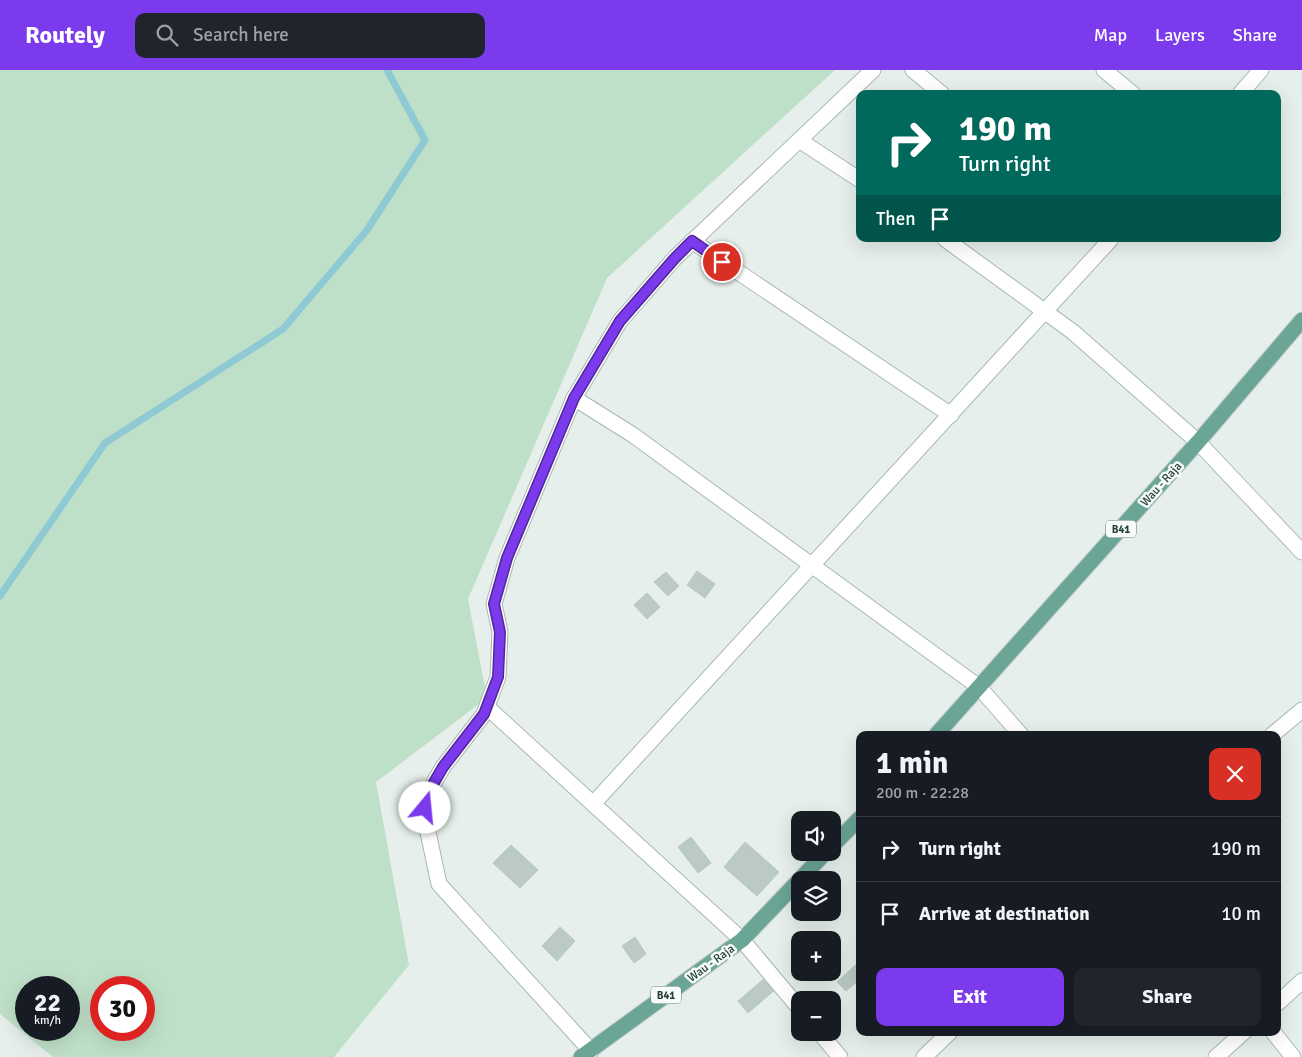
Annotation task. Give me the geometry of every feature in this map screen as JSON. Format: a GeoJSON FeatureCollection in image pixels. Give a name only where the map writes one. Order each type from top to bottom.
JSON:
{"type":"FeatureCollection","features":[{"type":"Feature","properties":{"kind":"main road","name":"Wau - Raja"},"geometry":{"type":"LineString","coordinates":[[940,731],[1198,442],[1302,320]]}},
{"type":"Feature","properties":{"kind":"main road"},"geometry":{"type":"LineString","coordinates":[[841,837],[856,822]]}},
{"type":"Feature","properties":{"kind":"main road","name":"Wau - Raja"},"geometry":{"type":"LineString","coordinates":[[586,1054],[742,940],[817,861]]}},
{"type":"Feature","properties":{"kind":"street"},"geometry":{"type":"LineString","coordinates":[[586,1054],[439,884],[425,818],[425,798],[443,767],[484,714],[487,707],[498,677],[500,632],[494,604],[507,558],[574,398],[620,321],[692,241],[872,70]]}},
{"type":"Feature","properties":{"kind":"street"},"geometry":{"type":"LineString","coordinates":[[913,70],[937,90]]}},
{"type":"Feature","properties":{"kind":"street"},"geometry":{"type":"LineString","coordinates":[[1104,70],[1128,90]]}},
{"type":"Feature","properties":{"kind":"street"},"geometry":{"type":"LineString","coordinates":[[1244,90],[1261,70]]}},
{"type":"Feature","properties":{"kind":"street"},"geometry":{"type":"LineString","coordinates":[[799,140],[856,177]]}},
{"type":"Feature","properties":{"kind":"street"},"geometry":{"type":"LineString","coordinates":[[692,241],[951,415]]}},
{"type":"Feature","properties":{"kind":"street"},"geometry":{"type":"LineString","coordinates":[[949,242],[1074,332],[1198,442],[1302,552]]}},
{"type":"Feature","properties":{"kind":"street"},"geometry":{"type":"LineString","coordinates":[[593,804],[1108,242]]}},
{"type":"Feature","properties":{"kind":"street"},"geometry":{"type":"LineString","coordinates":[[574,398],[633,435],[979,687],[1018,731]]}},
{"type":"Feature","properties":{"kind":"street"},"geometry":{"type":"LineString","coordinates":[[487,707],[742,940],[791,999]]}},
{"type":"Feature","properties":{"kind":"street"},"geometry":{"type":"LineString","coordinates":[[1277,731],[1302,710]]}},
{"type":"Feature","properties":{"kind":"street"},"geometry":{"type":"LineString","coordinates":[[1281,1000],[1302,981]]}},
{"type":"Feature","properties":{"kind":"street"},"geometry":{"type":"LineString","coordinates":[[924,1057],[946,1036]]}},
{"type":"Feature","properties":{"kind":"street"},"geometry":{"type":"LineString","coordinates":[[1216,1057],[1240,1036]]}},
{"type":"Feature","properties":{"kind":"street"},"geometry":{"type":"LineString","coordinates":[[1276,1036],[1293,1057]]}},
{"type":"Feature","properties":{"kind":"street"},"geometry":{"type":"LineString","coordinates":[[827,1041],[840,1057]]}},
{"type":"Feature","properties":{"kind":"green space"},"geometry":{"type":"Polygon","coordinates":[[[0,70],[835,70],[607,278],[468,599],[487,698],[376,782],[409,965],[334,1057],[53,1057],[33,1041],[80,1041],[80,976],[15,976],[15,1026],[0,1014],[0,70]]]}},
{"type":"Feature","properties":{"kind":"building"},"geometry":{"type":"Polygon","coordinates":[[[697,571],[715,584],[705,598],[687,585],[697,571]]]}},
{"type":"Feature","properties":{"kind":"building"},"geometry":{"type":"Polygon","coordinates":[[[666,572],[679,586],[668,596],[654,582],[666,572]]]}},
{"type":"Feature","properties":{"kind":"building"},"geometry":{"type":"Polygon","coordinates":[[[647,593],[660,607],[647,619],[634,605],[647,593]]]}},
{"type":"Feature","properties":{"kind":"building"},"geometry":{"type":"Polygon","coordinates":[[[691,837],[711,863],[698,873],[678,847],[691,837]]]}},
{"type":"Feature","properties":{"kind":"building"},"geometry":{"type":"Polygon","coordinates":[[[745,842],[779,872],[757,896],[724,867],[745,842]]]}},
{"type":"Feature","properties":{"kind":"building"},"geometry":{"type":"Polygon","coordinates":[[[511,845],[538,870],[520,888],[493,863],[511,845]]]}},
{"type":"Feature","properties":{"kind":"building"},"geometry":{"type":"Polygon","coordinates":[[[560,927],[575,941],[557,961],[542,946],[560,927]]]}},
{"type":"Feature","properties":{"kind":"building"},"geometry":{"type":"Polygon","coordinates":[[[635,937],[646,954],[634,963],[622,946],[635,937]]]}},
{"type":"Feature","properties":{"kind":"building"},"geometry":{"type":"Polygon","coordinates":[[[856,965],[856,982],[846,991],[837,982],[841,981],[841,978],[856,965]]]}},
{"type":"Feature","properties":{"kind":"building"},"geometry":{"type":"Polygon","coordinates":[[[766,977],[776,989],[748,1013],[738,1001],[766,977]]]}},
{"type":"Feature","properties":{"kind":"waterway"},"geometry":{"type":"LineString","coordinates":[[0,596],[105,443],[283,329],[367,230],[425,140],[387,70]]}},
{"type":"Feature","properties":{"kind":"route"},"geometry":{"type":"LineString","coordinates":[[425,808],[425,798],[443,767],[484,714],[498,677],[500,632],[494,604],[507,558],[574,398],[620,321],[692,241],[722,262]]}}]}
